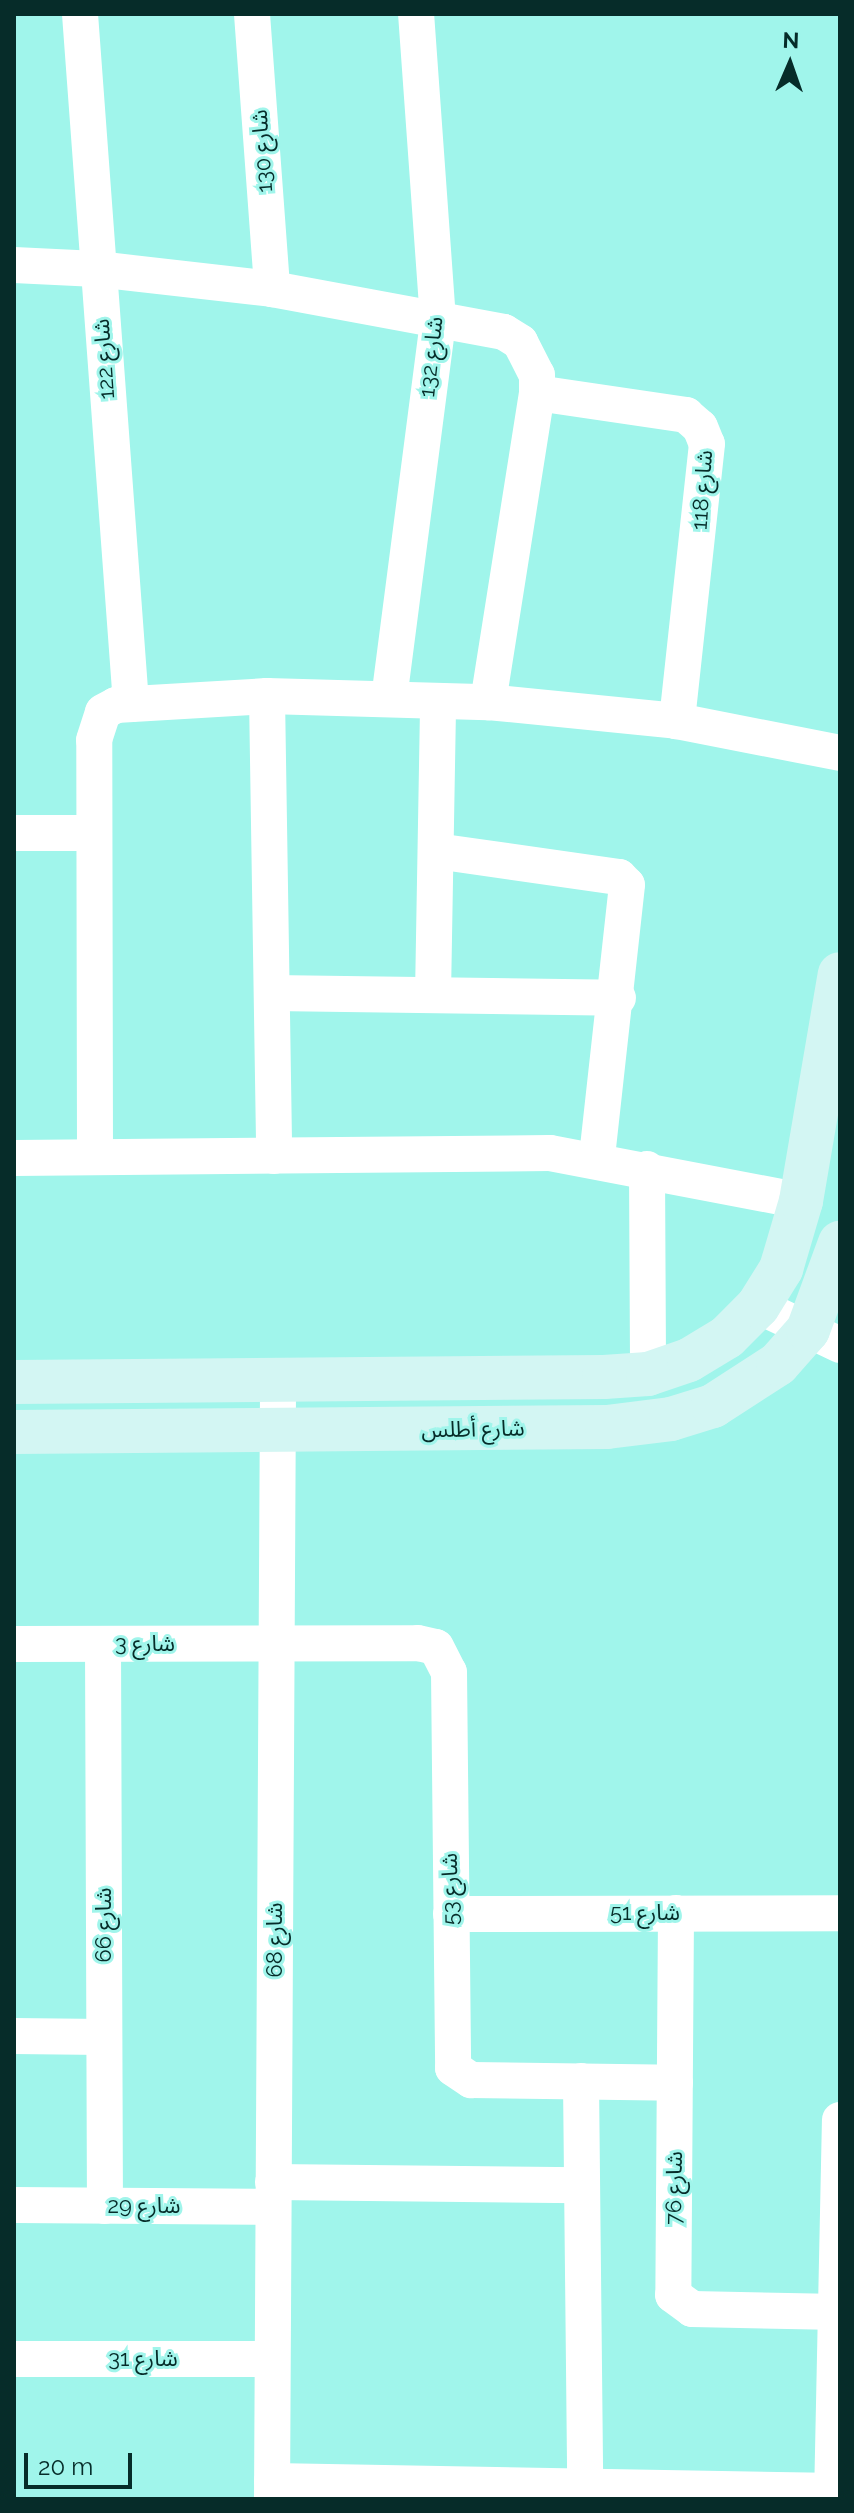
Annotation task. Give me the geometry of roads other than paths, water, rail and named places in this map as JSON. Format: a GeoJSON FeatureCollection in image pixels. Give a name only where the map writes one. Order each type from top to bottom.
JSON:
{"type":"FeatureCollection","features":[{"type":"Feature","properties":{"kind":"street","name":"شارع 122"},"geometry":{"type":"LineString","coordinates":[[80,14],[131,704]]}},
{"type":"Feature","properties":{"kind":"street","name":"شارع 130"},"geometry":{"type":"LineString","coordinates":[[252,14],[272,289]]}},
{"type":"Feature","properties":{"kind":"street","name":"شارع 132"},"geometry":{"type":"LineString","coordinates":[[389,699],[438,320],[416,14]]}},
{"type":"Feature","properties":{"kind":"street"},"geometry":{"type":"LineString","coordinates":[[14,265],[97,269],[272,289],[504,332],[520,342],[537,375],[537,393],[488,702]]}},
{"type":"Feature","properties":{"kind":"street","name":"شارع 118"},"geometry":{"type":"LineString","coordinates":[[537,393],[686,415],[700,427],[707,444],[677,721]]}},
{"type":"Feature","properties":{"kind":"street"},"geometry":{"type":"LineString","coordinates":[[267,696],[274,1156]]}},
{"type":"Feature","properties":{"kind":"street"},"geometry":{"type":"LineString","coordinates":[[95,1157],[95,725],[103,712],[131,704],[267,696],[488,702],[677,721],[840,753]]}},
{"type":"Feature","properties":{"kind":"street"},"geometry":{"type":"LineString","coordinates":[[433,995],[438,701]]}},
{"type":"Feature","properties":{"kind":"street"},"geometry":{"type":"LineString","coordinates":[[14,833],[94,833]]}},
{"type":"Feature","properties":{"kind":"street"},"geometry":{"type":"LineString","coordinates":[[436,851],[623,879],[629,890],[597,1158]]}},
{"type":"Feature","properties":{"kind":"street"},"geometry":{"type":"LineString","coordinates":[[14,1382],[648,1374],[714,1345],[758,1306],[781,1269],[801,1201],[840,974]]}},
{"type":"Feature","properties":{"kind":"street"},"geometry":{"type":"LineString","coordinates":[[272,993],[618,998]]}},
{"type":"Feature","properties":{"kind":"street"},"geometry":{"type":"LineString","coordinates":[[14,1158],[550,1153],[597,1158],[801,1201]]}},
{"type":"Feature","properties":{"kind":"street"},"geometry":{"type":"LineString","coordinates":[[647,1169],[648,1374]]}},
{"type":"Feature","properties":{"kind":"street","name":"شارع أطلس"},"geometry":{"type":"LineString","coordinates":[[14,1432],[607,1427],[671,1419],[713,1406],[824,1338],[840,1243]]}},
{"type":"Feature","properties":{"kind":"street"},"geometry":{"type":"LineString","coordinates":[[758,1306],[824,1338]]}},
{"type":"Feature","properties":{"kind":"street","name":"شارع 68"},"geometry":{"type":"LineString","coordinates":[[272,2490],[278,1380]]}},
{"type":"Feature","properties":{"kind":"street","name":"شارع 53"},"geometry":{"type":"LineString","coordinates":[[277,1644],[428,1643],[443,1654],[449,1672],[452,2061],[457,2075],[471,2080],[675,2083]]}},
{"type":"Feature","properties":{"kind":"street","name":"شارع 3"},"geometry":{"type":"LineString","coordinates":[[14,1644],[277,1644]]}},
{"type":"Feature","properties":{"kind":"street","name":"شارع 66"},"geometry":{"type":"LineString","coordinates":[[103,1644],[105,2206]]}},
{"type":"Feature","properties":{"kind":"street","name":"شارع 76"},"geometry":{"type":"LineString","coordinates":[[676,1913],[676,2301],[692,2309],[837,2312]]}},
{"type":"Feature","properties":{"kind":"street","name":"شارع 51"},"geometry":{"type":"LineString","coordinates":[[451,1914],[840,1913]]}},
{"type":"Feature","properties":{"kind":"street"},"geometry":{"type":"LineString","coordinates":[[14,2036],[104,2037]]}},
{"type":"Feature","properties":{"kind":"street"},"geometry":{"type":"LineString","coordinates":[[581,2081],[585,2487]]}},
{"type":"Feature","properties":{"kind":"street"},"geometry":{"type":"LineString","coordinates":[[272,2490],[585,2487],[835,2493],[840,2120]]}},
{"type":"Feature","properties":{"kind":"street","name":"شارع 29"},"geometry":{"type":"LineString","coordinates":[[14,2205],[105,2206],[273,2195],[581,2185]]}},
{"type":"Feature","properties":{"kind":"street","name":"شارع 31"},"geometry":{"type":"LineString","coordinates":[[14,2359],[272,2359]]}}]}
